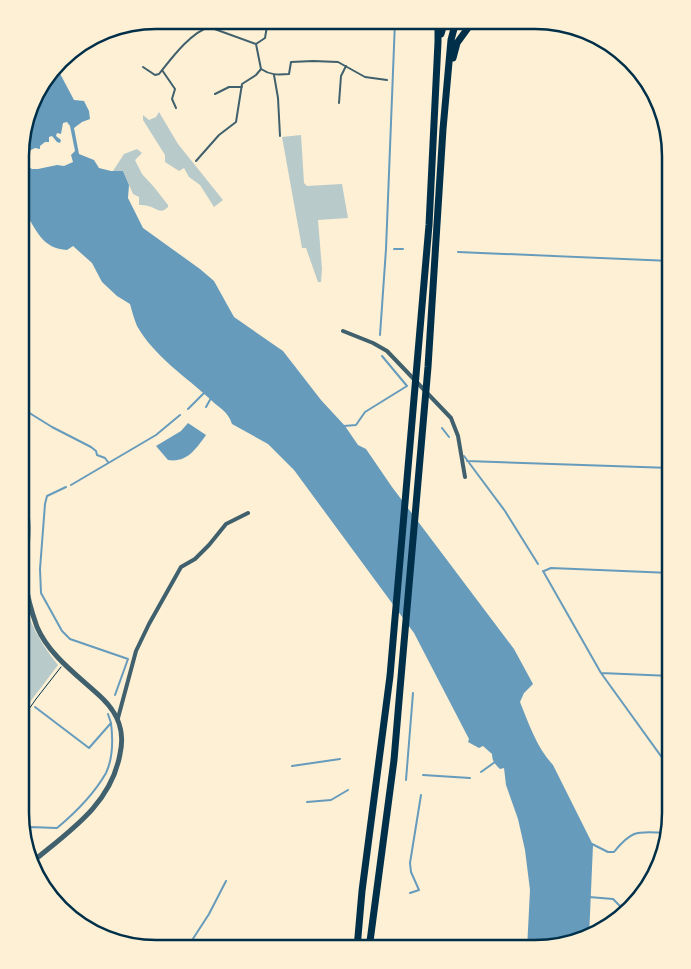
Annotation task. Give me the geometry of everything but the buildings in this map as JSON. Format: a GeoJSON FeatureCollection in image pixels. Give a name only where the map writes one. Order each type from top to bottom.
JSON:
{"type":"FeatureCollection","features":[{"type":"Feature","properties":{"kind":"highway"},"geometry":{"type":"LineString","coordinates":[[358,940],[362,891],[390,676],[429,225],[438,29]]}},
{"type":"Feature","properties":{"kind":"highway"},"geometry":{"type":"LineString","coordinates":[[438,42],[442,29]]}},
{"type":"Feature","properties":{"kind":"highway"},"geometry":{"type":"LineString","coordinates":[[371,940],[394,760],[428,367],[443,129],[451,40],[454,29]]}},
{"type":"Feature","properties":{"kind":"highway"},"geometry":{"type":"LineString","coordinates":[[448,75],[457,43],[467,29]]}},
{"type":"Feature","properties":{"kind":"highway"},"geometry":{"type":"LineString","coordinates":[[353,940],[362,891]]}},
{"type":"Feature","properties":{"kind":"street"},"geometry":{"type":"LineString","coordinates":[[343,331],[387,351],[451,418],[458,436],[465,476]]}},
{"type":"Feature","properties":{"kind":"street"},"geometry":{"type":"LineString","coordinates":[[118,718],[136,651],[149,624],[182,567],[209,545],[226,524],[248,513]]}},
{"type":"Feature","properties":{"kind":"street"},"geometry":{"type":"LineString","coordinates":[[29,598],[41,634],[51,648],[83,682],[114,711],[122,732],[119,760],[112,782],[103,796],[85,818],[37,859]]}},
{"type":"Feature","properties":{"kind":"lane"},"geometry":{"type":"LineString","coordinates":[[143,67],[155,75],[159,74],[180,48],[206,29]]}},
{"type":"Feature","properties":{"kind":"lane"},"geometry":{"type":"LineString","coordinates":[[215,29],[256,44]]}},
{"type":"Feature","properties":{"kind":"lane"},"geometry":{"type":"LineString","coordinates":[[256,44],[265,38],[266,29]]}},
{"type":"Feature","properties":{"kind":"lane"},"geometry":{"type":"LineString","coordinates":[[256,44],[261,69]]}},
{"type":"Feature","properties":{"kind":"lane"},"geometry":{"type":"LineString","coordinates":[[261,69],[274,75],[289,74],[291,62],[338,62],[365,78],[387,80]]}},
{"type":"Feature","properties":{"kind":"lane"},"geometry":{"type":"LineString","coordinates":[[339,103],[342,76],[346,66]]}},
{"type":"Feature","properties":{"kind":"lane"},"geometry":{"type":"LineString","coordinates":[[196,161],[224,131],[236,122],[242,87],[246,80],[256,75],[261,69]]}},
{"type":"Feature","properties":{"kind":"lane"},"geometry":{"type":"LineString","coordinates":[[162,70],[175,89],[172,99],[176,108]]}},
{"type":"Feature","properties":{"kind":"lane"},"geometry":{"type":"LineString","coordinates":[[274,75],[278,98],[280,136]]}},
{"type":"Feature","properties":{"kind":"lane"},"geometry":{"type":"LineString","coordinates":[[215,94],[230,87],[242,87]]}},
{"type":"Feature","properties":{"kind":"path"},"geometry":{"type":"LineString","coordinates":[[29,709],[65,663]]}},
{"type":"Feature","properties":{"kind":"shaded area"},"geometry":{"type":"Polygon","coordinates":[[[159,112],[178,144],[223,200],[214,207],[200,185],[189,177],[184,168],[179,171],[165,162],[165,155],[143,120],[143,115],[149,120],[156,117],[159,112]]]}},
{"type":"Feature","properties":{"kind":"shaded area"},"geometry":{"type":"Polygon","coordinates":[[[301,135],[304,183],[307,186],[342,184],[348,218],[318,220],[322,269],[321,282],[318,282],[306,248],[302,248],[282,137],[301,135]]]}},
{"type":"Feature","properties":{"kind":"shaded area"},"geometry":{"type":"Polygon","coordinates":[[[137,149],[142,153],[135,160],[142,174],[168,205],[163,210],[139,205],[139,197],[133,194],[123,171],[113,171],[124,154],[137,149]]]}},
{"type":"Feature","properties":{"kind":"shaded area"},"geometry":{"type":"Polygon","coordinates":[[[29,617],[34,629],[58,665],[30,702],[29,617]]]}},
{"type":"Feature","properties":{"kind":"water"},"geometry":{"type":"Polygon","coordinates":[[[60,73],[74,100],[84,101],[89,111],[90,119],[74,128],[79,154],[94,160],[99,168],[123,171],[129,185],[128,198],[143,228],[214,281],[234,317],[283,351],[321,400],[345,426],[358,445],[366,449],[392,487],[514,649],[533,684],[524,693],[520,702],[538,743],[553,765],[593,845],[589,928],[560,938],[527,940],[530,890],[525,850],[518,819],[506,785],[504,768],[500,769],[495,764],[492,754],[483,746],[479,748],[468,742],[469,739],[414,633],[294,470],[268,444],[232,424],[223,410],[170,365],[152,347],[137,326],[130,304],[117,296],[102,282],[92,263],[73,246],[67,250],[59,249],[42,239],[29,219],[29,167],[38,169],[57,165],[64,166],[73,162],[71,155],[75,151],[70,126],[67,122],[63,123],[61,134],[57,133],[56,136],[61,140],[60,143],[52,136],[49,137],[49,142],[45,142],[40,146],[40,149],[35,148],[29,151],[35,115],[50,85],[60,73]]]}},
{"type":"Feature","properties":{"kind":"water"},"geometry":{"type":"Polygon","coordinates":[[[188,423],[206,435],[195,450],[186,457],[168,460],[156,446],[181,431],[188,423]]]}},
{"type":"Feature","properties":{"kind":"waterway"},"geometry":{"type":"LineString","coordinates":[[380,335],[386,249],[395,29]]}},
{"type":"Feature","properties":{"kind":"waterway"},"geometry":{"type":"LineString","coordinates":[[394,249],[403,249]]}},
{"type":"Feature","properties":{"kind":"waterway"},"geometry":{"type":"LineString","coordinates":[[458,252],[662,261]]}},
{"type":"Feature","properties":{"kind":"waterway"},"geometry":{"type":"LineString","coordinates":[[344,426],[356,425],[365,412],[407,386],[382,356]]}},
{"type":"Feature","properties":{"kind":"waterway"},"geometry":{"type":"LineString","coordinates":[[188,409],[204,393]]}},
{"type":"Feature","properties":{"kind":"waterway"},"geometry":{"type":"LineString","coordinates":[[206,407],[211,398]]}},
{"type":"Feature","properties":{"kind":"waterway"},"geometry":{"type":"LineString","coordinates":[[29,413],[91,447],[96,451],[97,455],[105,458],[108,462]]}},
{"type":"Feature","properties":{"kind":"waterway"},"geometry":{"type":"LineString","coordinates":[[71,485],[156,435],[180,415]]}},
{"type":"Feature","properties":{"kind":"waterway"},"geometry":{"type":"LineString","coordinates":[[442,428],[449,437]]}},
{"type":"Feature","properties":{"kind":"waterway"},"geometry":{"type":"LineString","coordinates":[[464,456],[505,511],[538,564]]}},
{"type":"Feature","properties":{"kind":"waterway"},"geometry":{"type":"LineString","coordinates":[[467,461],[662,468]]}},
{"type":"Feature","properties":{"kind":"waterway"},"geometry":{"type":"LineString","coordinates":[[66,487],[47,496],[45,504],[40,569],[41,593],[62,631],[70,639],[128,659],[115,695]]}},
{"type":"Feature","properties":{"kind":"waterway"},"geometry":{"type":"LineString","coordinates":[[544,571],[551,568],[662,573]]}},
{"type":"Feature","properties":{"kind":"waterway"},"geometry":{"type":"LineString","coordinates":[[543,571],[601,673],[662,758]]}},
{"type":"Feature","properties":{"kind":"waterway"},"geometry":{"type":"LineString","coordinates":[[601,673],[662,676]]}},
{"type":"Feature","properties":{"kind":"waterway"},"geometry":{"type":"LineString","coordinates":[[406,780],[413,693]]}},
{"type":"Feature","properties":{"kind":"waterway"},"geometry":{"type":"LineString","coordinates":[[35,707],[89,748],[111,723],[108,714]]}},
{"type":"Feature","properties":{"kind":"waterway"},"geometry":{"type":"LineString","coordinates":[[30,827],[57,828],[90,796],[106,773],[110,761],[111,723]]}},
{"type":"Feature","properties":{"kind":"waterway"},"geometry":{"type":"LineString","coordinates":[[292,766],[340,759]]}},
{"type":"Feature","properties":{"kind":"waterway"},"geometry":{"type":"LineString","coordinates":[[481,772],[495,762]]}},
{"type":"Feature","properties":{"kind":"waterway"},"geometry":{"type":"LineString","coordinates":[[423,775],[470,778]]}},
{"type":"Feature","properties":{"kind":"waterway"},"geometry":{"type":"LineString","coordinates":[[307,802],[331,800],[348,790]]}},
{"type":"Feature","properties":{"kind":"waterway"},"geometry":{"type":"LineString","coordinates":[[410,893],[419,890],[411,872],[410,863],[421,795]]}},
{"type":"Feature","properties":{"kind":"waterway"},"geometry":{"type":"LineString","coordinates":[[592,844],[608,852],[614,852],[632,835],[643,832],[661,833]]}},
{"type":"Feature","properties":{"kind":"waterway"},"geometry":{"type":"LineString","coordinates":[[192,940],[209,914],[226,881]]}},
{"type":"Feature","properties":{"kind":"waterway"},"geometry":{"type":"LineString","coordinates":[[589,897],[613,899],[621,907]]}}]}
